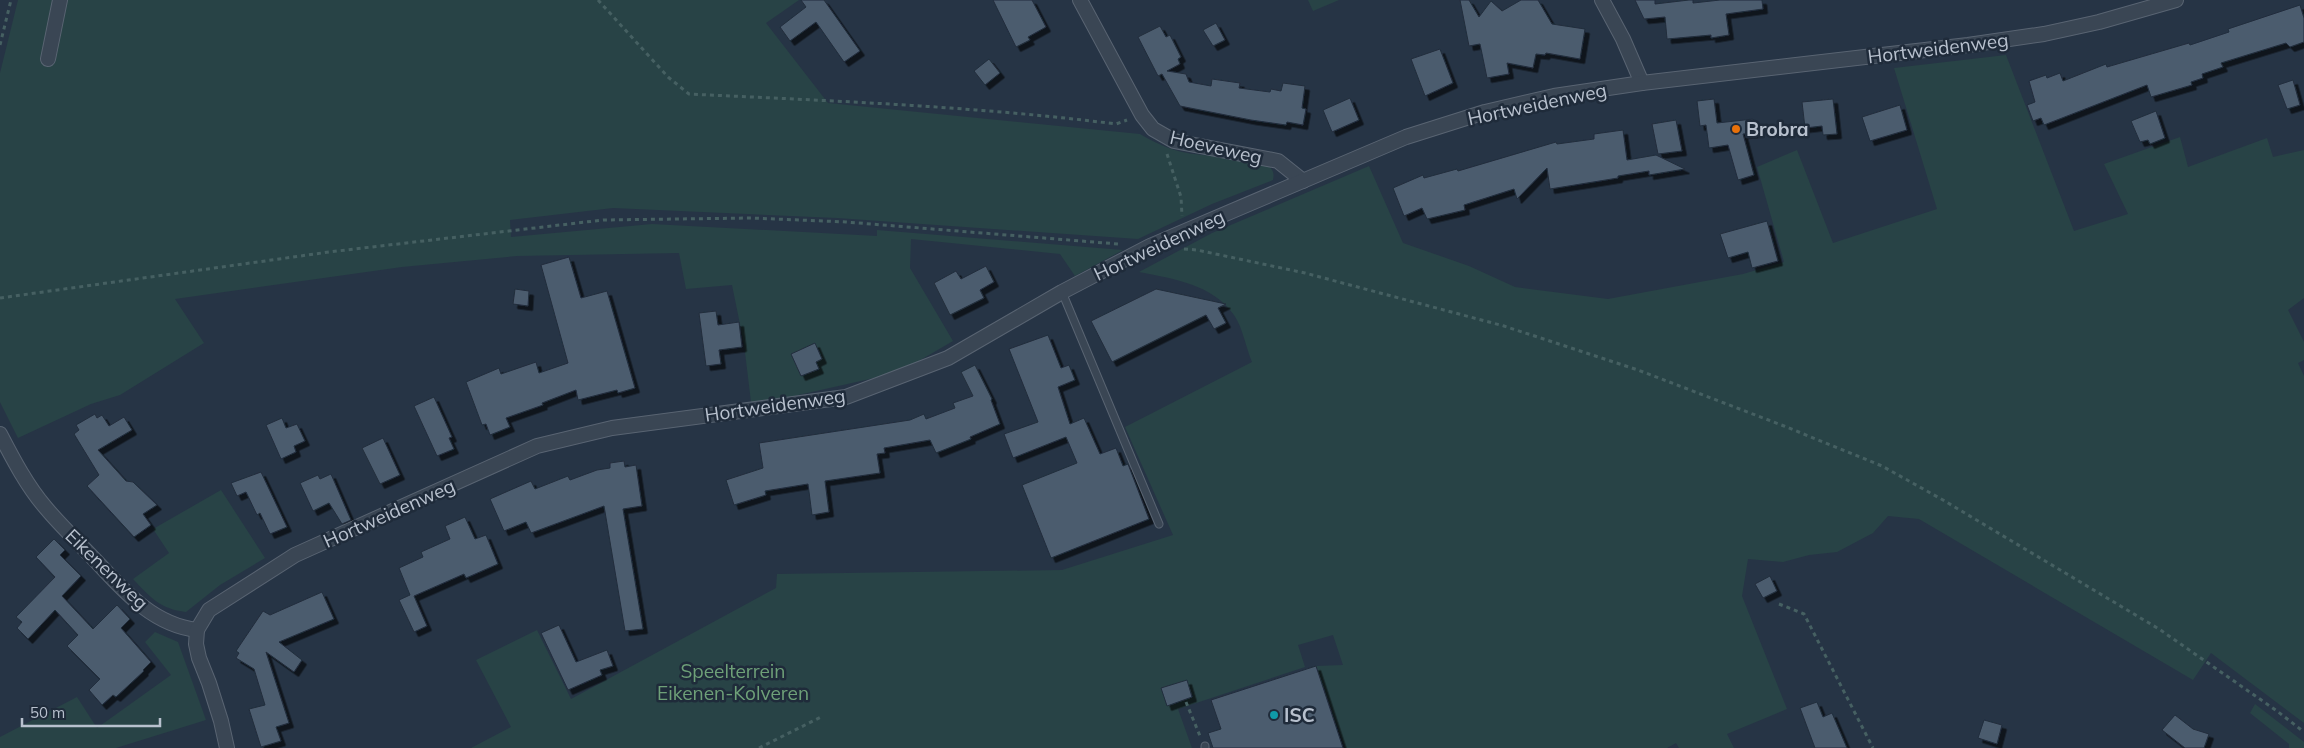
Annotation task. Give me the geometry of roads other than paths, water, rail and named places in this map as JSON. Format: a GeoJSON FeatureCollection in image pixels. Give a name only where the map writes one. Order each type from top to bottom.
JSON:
{"type":"FeatureCollection","features":[{"type":"Feature","properties":{"kind":"street"},"geometry":{"type":"LineString","coordinates":[[48,60],[60,0]]}},
{"type":"Feature","properties":{"kind":"street","name":"Hoeveweg"},"geometry":{"type":"LineString","coordinates":[[1080,0],[1142,115],[1161,135],[1174,141],[1278,161],[1303,181]]}},
{"type":"Feature","properties":{"kind":"street"},"geometry":{"type":"LineString","coordinates":[[1602,0],[1623,39],[1642,83]]}},
{"type":"Feature","properties":{"kind":"street","name":"Hortweidenweg"},"geometry":{"type":"LineString","coordinates":[[197,630],[209,610],[295,555],[537,446],[612,428],[846,397],[948,358],[1062,292],[1150,246],[1406,137],[1486,112],[1554,96],[1642,83],[1958,46],[2044,34],[2099,22],[2176,0]]}},
{"type":"Feature","properties":{"kind":"street","name":"Eikenenweg"},"geometry":{"type":"LineString","coordinates":[[0,434],[25,479],[45,507],[132,599],[165,622],[197,630]]}},
{"type":"Feature","properties":{"kind":"street"},"geometry":{"type":"LineString","coordinates":[[197,630],[199,658],[209,683],[227,748]]}},
{"type":"Feature","properties":{"kind":"lane"},"geometry":{"type":"LineString","coordinates":[[1062,292],[1159,524]]}},
{"type":"Feature","properties":{"kind":"place","name":"Brobra"},"geometry":{"type":"Point","coordinates":[1736,129]}},
{"type":"Feature","properties":{"kind":"place","name":"ISC"},"geometry":{"type":"Point","coordinates":[1274,715]}},
{"type":"Feature","properties":{"kind":"park label","name":"Speelterrein Eikenen-Kolveren"},"geometry":{"type":"Point","coordinates":[733,682]}}]}
